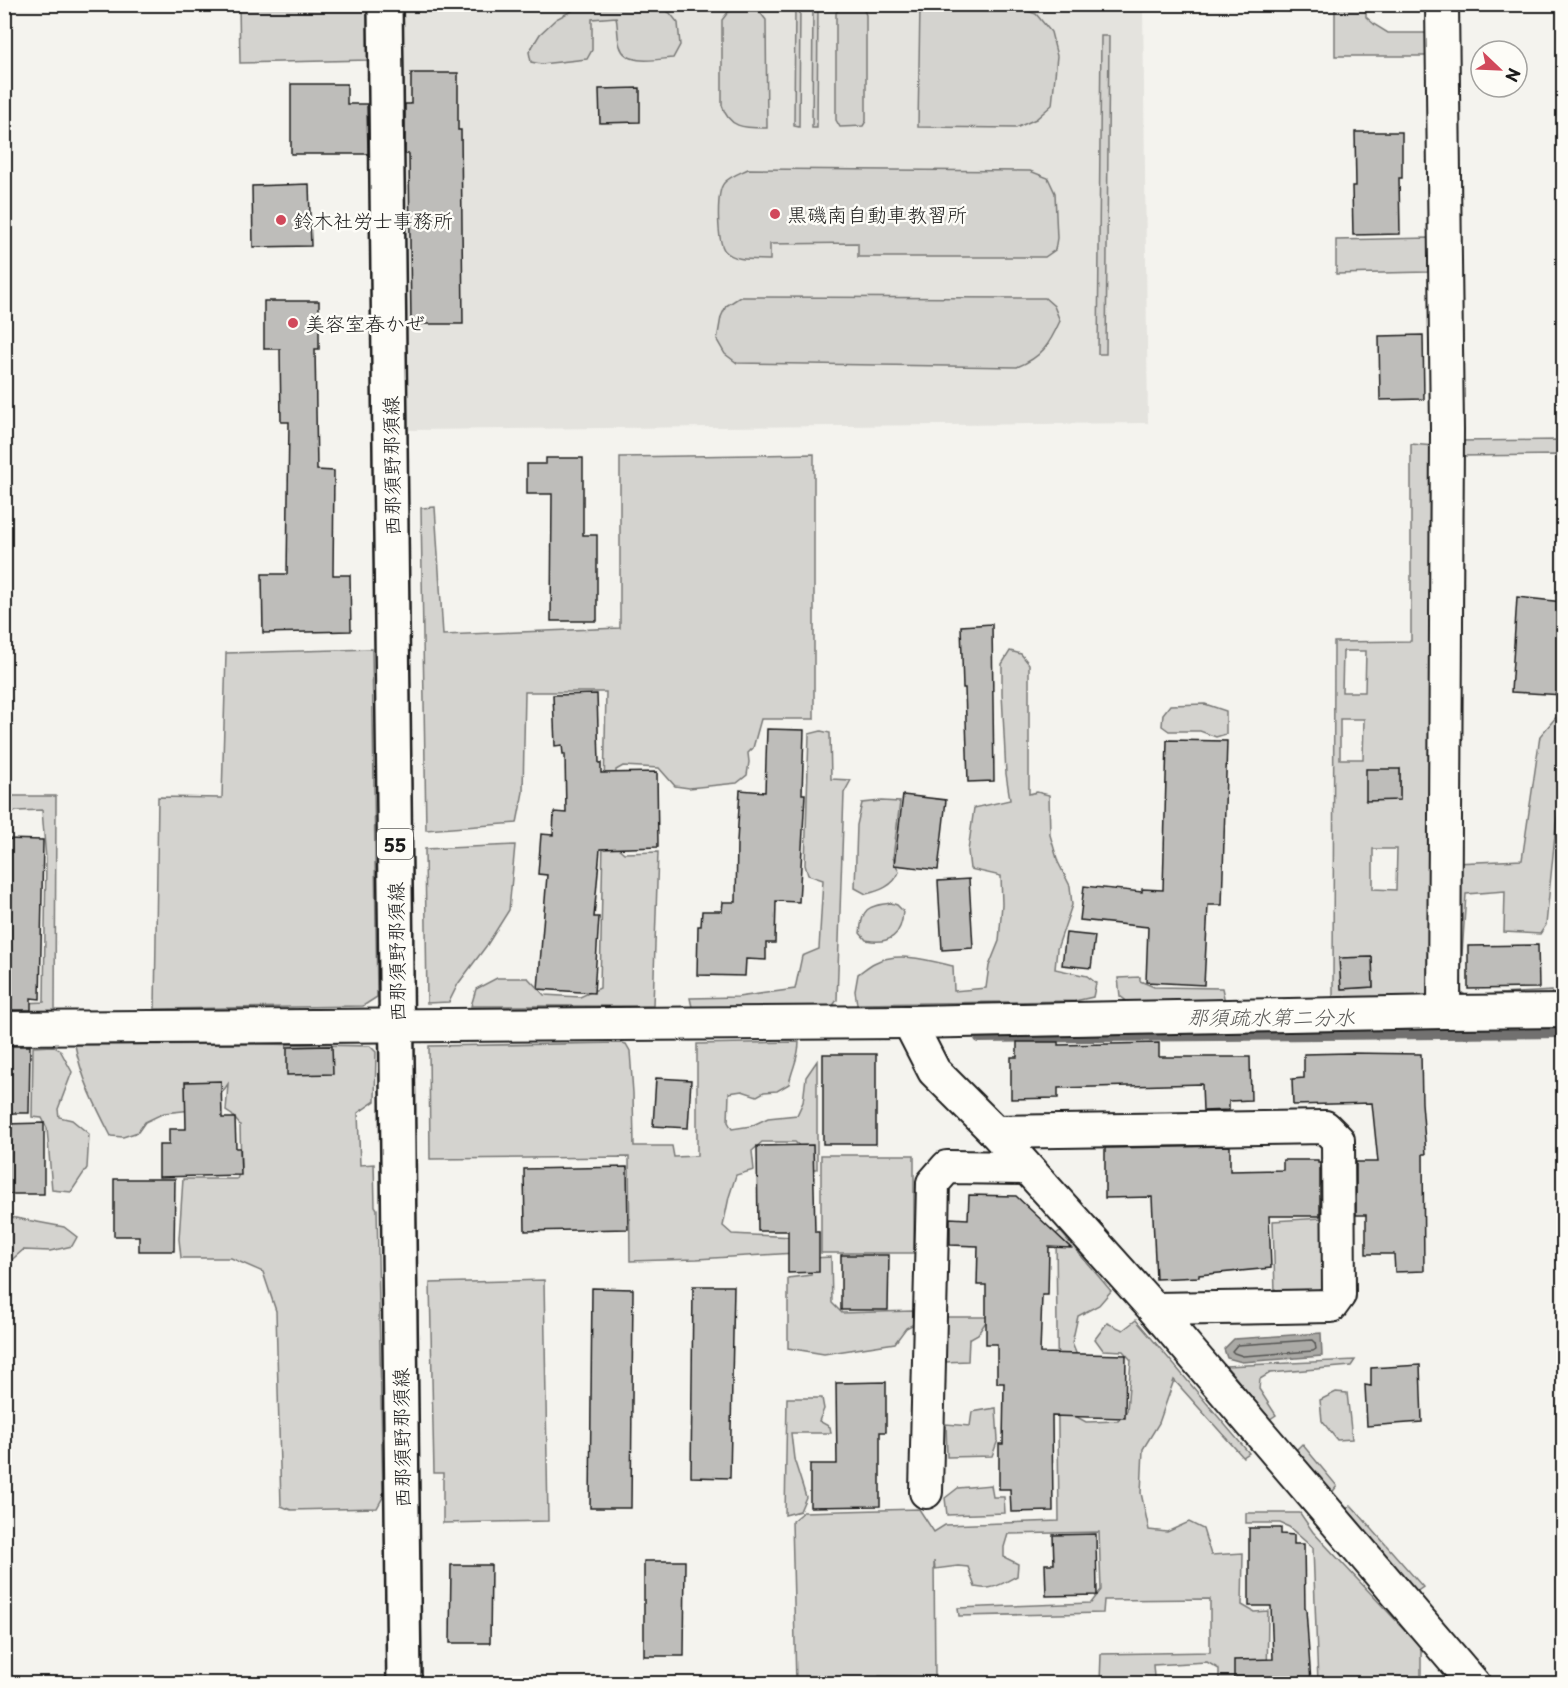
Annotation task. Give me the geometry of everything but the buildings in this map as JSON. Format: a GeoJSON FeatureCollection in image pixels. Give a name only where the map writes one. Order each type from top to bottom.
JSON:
{"type":"FeatureCollection","features":[{"type":"Feature","properties":{"kind":"main road","name":"西那須野那須線"},"geometry":{"type":"LineString","coordinates":[[385,4],[404,1683]]}},
{"type":"Feature","properties":{"kind":"street"},"geometry":{"type":"LineString","coordinates":[[1442,4],[1447,430],[1444,1012]]}},
{"type":"Feature","properties":{"kind":"street"},"geometry":{"type":"LineString","coordinates":[[4,1028],[909,1022],[1563,1011]]}},
{"type":"Feature","properties":{"kind":"street"},"geometry":{"type":"LineString","coordinates":[[909,1022],[934,1071],[995,1132],[1154,1309],[1474,1683]]}},
{"type":"Feature","properties":{"kind":"street"},"geometry":{"type":"LineString","coordinates":[[995,1132],[1325,1127],[1338,1140],[1339,1295],[1331,1306],[1154,1309]]}},
{"type":"Feature","properties":{"kind":"street"},"geometry":{"type":"LineString","coordinates":[[927,1492],[933,1183],[947,1167],[1026,1168]]}},
{"type":"Feature","properties":{"kind":"shaded area"},"geometry":{"type":"Polygon","coordinates":[[[239,5],[369,5],[369,60],[240,63],[239,5]]]}},
{"type":"Feature","properties":{"kind":"shaded area","name":"黒磯南自動車教習所"},"geometry":{"type":"Polygon","coordinates":[[[402,5],[1143,5],[1148,423],[407,430],[402,5]]]}},
{"type":"Feature","properties":{"kind":"shaded area"},"geometry":{"type":"Polygon","coordinates":[[[656,5],[670,13],[678,23],[680,45],[673,58],[643,60],[623,53],[618,39],[616,17],[592,19],[592,50],[587,59],[541,64],[531,62],[529,52],[540,34],[556,19],[575,9],[656,5]]]}},
{"type":"Feature","properties":{"kind":"shaded area"},"geometry":{"type":"Polygon","coordinates":[[[795,5],[800,5],[799,127],[794,126],[795,5]]]}},
{"type":"Feature","properties":{"kind":"shaded area"},"geometry":{"type":"Polygon","coordinates":[[[813,5],[818,5],[817,128],[812,128],[813,5]]]}},
{"type":"Feature","properties":{"kind":"shaded area"},"geometry":{"type":"Polygon","coordinates":[[[920,5],[1009,5],[1036,14],[1051,32],[1057,56],[1052,105],[1036,119],[1016,128],[918,127],[920,5]]]}},
{"type":"Feature","properties":{"kind":"shaded area"},"geometry":{"type":"Polygon","coordinates":[[[1335,5],[1366,5],[1366,17],[1388,33],[1431,33],[1435,56],[1335,56],[1335,5]]]}},
{"type":"Feature","properties":{"kind":"shaded area"},"geometry":{"type":"Polygon","coordinates":[[[845,6],[861,7],[866,15],[866,121],[863,126],[840,127],[836,120],[836,13],[845,6]]]}},
{"type":"Feature","properties":{"kind":"shaded area"},"geometry":{"type":"Polygon","coordinates":[[[747,7],[759,11],[766,20],[767,128],[745,127],[734,123],[725,113],[722,105],[722,20],[729,11],[747,7]]]}},
{"type":"Feature","properties":{"kind":"shaded area"},"geometry":{"type":"Polygon","coordinates":[[[1101,36],[1109,36],[1106,354],[1098,354],[1101,36]]]}},
{"type":"Feature","properties":{"kind":"shaded area"},"geometry":{"type":"Polygon","coordinates":[[[748,169],[1030,171],[1048,178],[1055,193],[1057,238],[1055,250],[1045,257],[858,257],[858,243],[770,244],[770,260],[734,257],[725,251],[720,238],[721,188],[732,177],[748,169]]]}},
{"type":"Feature","properties":{"kind":"shaded area"},"geometry":{"type":"Polygon","coordinates":[[[1429,238],[1428,272],[1336,274],[1336,240],[1429,238]]]}},
{"type":"Feature","properties":{"kind":"shaded area"},"geometry":{"type":"Polygon","coordinates":[[[740,297],[1045,298],[1054,306],[1060,321],[1044,349],[1033,359],[1017,367],[737,363],[725,354],[717,340],[721,317],[726,306],[740,297]]]}},
{"type":"Feature","properties":{"kind":"shaded area"},"geometry":{"type":"Polygon","coordinates":[[[1563,440],[1563,458],[1557,455],[1458,456],[1457,441],[1563,440]]]}},
{"type":"Feature","properties":{"kind":"shaded area"},"geometry":{"type":"Polygon","coordinates":[[[1411,444],[1434,446],[1435,986],[1426,999],[1333,998],[1334,642],[1411,641],[1411,444]],[[1343,651],[1342,692],[1365,692],[1366,651],[1343,651]],[[1340,719],[1340,759],[1363,759],[1364,719],[1340,719]],[[1400,769],[1366,800],[1400,800],[1400,769]],[[1373,849],[1373,889],[1396,890],[1397,849],[1373,849]],[[1372,957],[1340,958],[1342,989],[1373,987],[1372,957]]]}},
{"type":"Feature","properties":{"kind":"shaded area"},"geometry":{"type":"Polygon","coordinates":[[[814,454],[814,719],[761,719],[753,748],[748,753],[747,775],[737,783],[689,788],[675,786],[659,768],[623,766],[616,770],[615,845],[624,853],[658,852],[653,1006],[471,1006],[476,989],[497,978],[528,978],[544,995],[580,997],[600,988],[606,692],[525,692],[523,792],[517,823],[426,830],[421,508],[435,507],[443,635],[620,628],[620,457],[814,454]]]}},
{"type":"Feature","properties":{"kind":"shaded area"},"geometry":{"type":"Polygon","coordinates":[[[372,649],[377,997],[363,1006],[155,1009],[158,797],[222,798],[226,653],[372,649]]]}},
{"type":"Feature","properties":{"kind":"shaded area"},"geometry":{"type":"Polygon","coordinates":[[[1010,651],[1021,654],[1029,664],[1029,794],[1037,792],[1049,795],[1050,835],[1058,862],[1070,886],[1072,905],[1057,949],[1055,969],[1087,976],[1096,983],[1093,997],[1075,1001],[857,1004],[855,991],[858,974],[883,959],[913,958],[953,966],[954,991],[986,988],[989,966],[999,941],[1002,904],[1001,876],[970,869],[968,851],[974,808],[1010,800],[1006,774],[1002,664],[1010,651]]]}},
{"type":"Feature","properties":{"kind":"shaded area"},"geometry":{"type":"Polygon","coordinates":[[[1205,704],[1226,711],[1226,734],[1216,737],[1200,731],[1169,731],[1162,726],[1163,714],[1170,705],[1205,704]]]}},
{"type":"Feature","properties":{"kind":"shaded area"},"geometry":{"type":"Polygon","coordinates":[[[1563,709],[1563,783],[1556,825],[1546,925],[1540,934],[1504,932],[1505,891],[1466,894],[1460,985],[1462,993],[1467,996],[1552,991],[1551,997],[1456,997],[1455,863],[1522,860],[1540,736],[1563,709]]]}},
{"type":"Feature","properties":{"kind":"shaded area"},"geometry":{"type":"Polygon","coordinates":[[[821,731],[830,733],[831,779],[851,780],[844,793],[837,1000],[832,1007],[692,1007],[690,998],[738,997],[795,989],[802,956],[819,949],[823,880],[808,875],[805,865],[809,734],[821,731]]]}},
{"type":"Feature","properties":{"kind":"shaded area"},"geometry":{"type":"Polygon","coordinates":[[[5,796],[56,796],[55,1014],[5,1014],[4,1004],[44,1002],[46,859],[42,810],[17,811],[5,815],[5,796]]]}},
{"type":"Feature","properties":{"kind":"shaded area"},"geometry":{"type":"Polygon","coordinates":[[[900,802],[893,858],[899,872],[890,884],[866,894],[855,888],[857,825],[862,803],[900,802]]]}},
{"type":"Feature","properties":{"kind":"shaded area"},"geometry":{"type":"Polygon","coordinates":[[[515,845],[509,910],[458,984],[449,1002],[427,1003],[425,849],[515,845]]]}},
{"type":"Feature","properties":{"kind":"shaded area"},"geometry":{"type":"Polygon","coordinates":[[[891,903],[903,911],[897,932],[882,941],[866,940],[860,933],[864,913],[876,905],[891,903]]]}},
{"type":"Feature","properties":{"kind":"shaded area"},"geometry":{"type":"Polygon","coordinates":[[[1140,977],[1140,981],[1154,987],[1222,988],[1225,1002],[1128,1002],[1120,996],[1118,978],[1140,977]]]}},
{"type":"Feature","properties":{"kind":"shaded area"},"geometry":{"type":"Polygon","coordinates":[[[799,1042],[789,1084],[777,1091],[764,1092],[757,1096],[742,1091],[729,1093],[728,1122],[732,1129],[751,1126],[768,1118],[797,1115],[803,1102],[806,1077],[817,1061],[817,1169],[805,1169],[804,1150],[795,1142],[762,1142],[752,1151],[754,1170],[736,1175],[723,1226],[732,1234],[794,1237],[795,1253],[630,1261],[629,1157],[430,1159],[429,1046],[626,1044],[630,1051],[634,1146],[672,1146],[674,1157],[697,1156],[697,1044],[799,1042]]]}},
{"type":"Feature","properties":{"kind":"shaded area"},"geometry":{"type":"Polygon","coordinates":[[[75,1045],[370,1046],[376,1052],[375,1101],[358,1113],[360,1165],[374,1164],[377,1209],[383,1497],[377,1508],[291,1510],[281,1506],[276,1311],[263,1272],[231,1258],[181,1258],[179,1239],[183,1179],[237,1179],[241,1169],[240,1125],[226,1111],[228,1084],[211,1108],[164,1113],[145,1122],[138,1132],[123,1137],[111,1136],[85,1080],[75,1045]]]}},
{"type":"Feature","properties":{"kind":"shaded area"},"geometry":{"type":"Polygon","coordinates":[[[53,1046],[60,1050],[72,1072],[58,1109],[59,1117],[72,1120],[89,1134],[87,1168],[71,1192],[52,1190],[47,1128],[42,1118],[32,1117],[33,1047],[53,1046]]]}},
{"type":"Feature","properties":{"kind":"shaded area"},"geometry":{"type":"Polygon","coordinates":[[[821,1155],[914,1155],[914,1253],[821,1253],[821,1155]]]}},
{"type":"Feature","properties":{"kind":"shaded area"},"geometry":{"type":"Polygon","coordinates":[[[5,1216],[64,1227],[77,1237],[72,1246],[50,1251],[23,1250],[5,1264],[5,1216]]]}},
{"type":"Feature","properties":{"kind":"shaded area"},"geometry":{"type":"Polygon","coordinates":[[[1322,1218],[1324,1286],[1313,1293],[1275,1293],[1273,1221],[1322,1218]]]}},
{"type":"Feature","properties":{"kind":"shaded area"},"geometry":{"type":"Polygon","coordinates":[[[1060,1231],[1111,1291],[1099,1305],[1078,1316],[1072,1343],[1078,1358],[1075,1416],[1086,1422],[1118,1421],[1127,1411],[1131,1360],[1123,1351],[1103,1350],[1095,1339],[1107,1323],[1123,1330],[1136,1320],[1249,1453],[1243,1457],[1174,1380],[1159,1423],[1143,1449],[1141,1493],[1149,1530],[1167,1532],[1189,1522],[1203,1529],[1211,1555],[1243,1553],[1242,1605],[1254,1612],[1268,1611],[1267,1683],[1219,1683],[1219,1669],[1207,1662],[1153,1665],[1152,1683],[1100,1683],[1101,1654],[1210,1652],[1210,1599],[1104,1600],[1103,1613],[959,1616],[958,1608],[1091,1603],[1101,1590],[1099,1532],[1008,1534],[1004,1557],[1018,1564],[1017,1576],[992,1587],[975,1587],[968,1567],[935,1569],[934,1561],[935,1677],[879,1676],[873,1683],[796,1683],[792,1521],[803,1512],[919,1509],[934,1532],[945,1525],[1059,1521],[1056,1234],[1060,1231]]]}},
{"type":"Feature","properties":{"kind":"shaded area"},"geometry":{"type":"Polygon","coordinates":[[[831,1257],[832,1303],[842,1313],[913,1311],[914,1324],[906,1328],[895,1343],[824,1354],[788,1348],[788,1278],[811,1275],[812,1258],[831,1257]]]}},
{"type":"Feature","properties":{"kind":"shaded area"},"geometry":{"type":"Polygon","coordinates":[[[544,1280],[548,1521],[443,1523],[443,1473],[434,1473],[430,1283],[544,1280]]]}},
{"type":"Feature","properties":{"kind":"shaded area"},"geometry":{"type":"Polygon","coordinates":[[[945,1317],[989,1317],[978,1334],[969,1339],[968,1361],[944,1362],[945,1317]]]}},
{"type":"Feature","properties":{"kind":"shaded area"},"geometry":{"type":"Polygon","coordinates":[[[1355,1360],[1351,1366],[1270,1373],[1260,1379],[1259,1389],[1276,1415],[1270,1419],[1226,1366],[1355,1360]]]}},
{"type":"Feature","properties":{"kind":"shaded area"},"geometry":{"type":"Polygon","coordinates":[[[1336,1392],[1347,1393],[1352,1439],[1337,1440],[1322,1421],[1320,1400],[1336,1392]]]}},
{"type":"Feature","properties":{"kind":"shaded area"},"geometry":{"type":"Polygon","coordinates":[[[787,1398],[822,1398],[824,1409],[819,1421],[830,1427],[831,1433],[791,1433],[794,1459],[806,1497],[800,1511],[785,1515],[787,1398]]]}},
{"type":"Feature","properties":{"kind":"shaded area"},"geometry":{"type":"Polygon","coordinates":[[[996,1408],[998,1440],[992,1456],[947,1457],[946,1424],[970,1426],[972,1412],[996,1408]]]}},
{"type":"Feature","properties":{"kind":"shaded area"},"geometry":{"type":"Polygon","coordinates":[[[1302,1444],[1337,1486],[1331,1494],[1295,1451],[1302,1444]]]}},
{"type":"Feature","properties":{"kind":"shaded area"},"geometry":{"type":"Polygon","coordinates":[[[991,1485],[993,1497],[1004,1497],[1005,1513],[947,1515],[945,1498],[958,1488],[991,1485]]]}},
{"type":"Feature","properties":{"kind":"shaded area"},"geometry":{"type":"Polygon","coordinates":[[[1351,1505],[1423,1587],[1416,1592],[1343,1512],[1351,1505]]]}},
{"type":"Feature","properties":{"kind":"shaded area"},"geometry":{"type":"Polygon","coordinates":[[[1246,1513],[1300,1513],[1313,1532],[1421,1647],[1421,1683],[1318,1683],[1313,1548],[1289,1527],[1280,1523],[1246,1523],[1246,1513]]]}},
{"type":"Feature","properties":{"kind":"water"},"geometry":{"type":"Polygon","coordinates":[[[1321,1333],[1322,1356],[1242,1362],[1227,1358],[1224,1349],[1234,1339],[1321,1333]]]}},
{"type":"Feature","properties":{"kind":"waterway","name":"那須疏水第二分水"},"geometry":{"type":"LineString","coordinates":[[979,1038],[1564,1033]]}},
{"type":"Feature","properties":{"kind":"place","name":"黒磯南自動車教習所"},"geometry":{"type":"Point","coordinates":[775,214]}},
{"type":"Feature","properties":{"kind":"place","name":"鈴木社労士事務所"},"geometry":{"type":"Point","coordinates":[281,220]}},
{"type":"Feature","properties":{"kind":"place","name":"美容室春かぜ"},"geometry":{"type":"Point","coordinates":[293,323]}}]}
